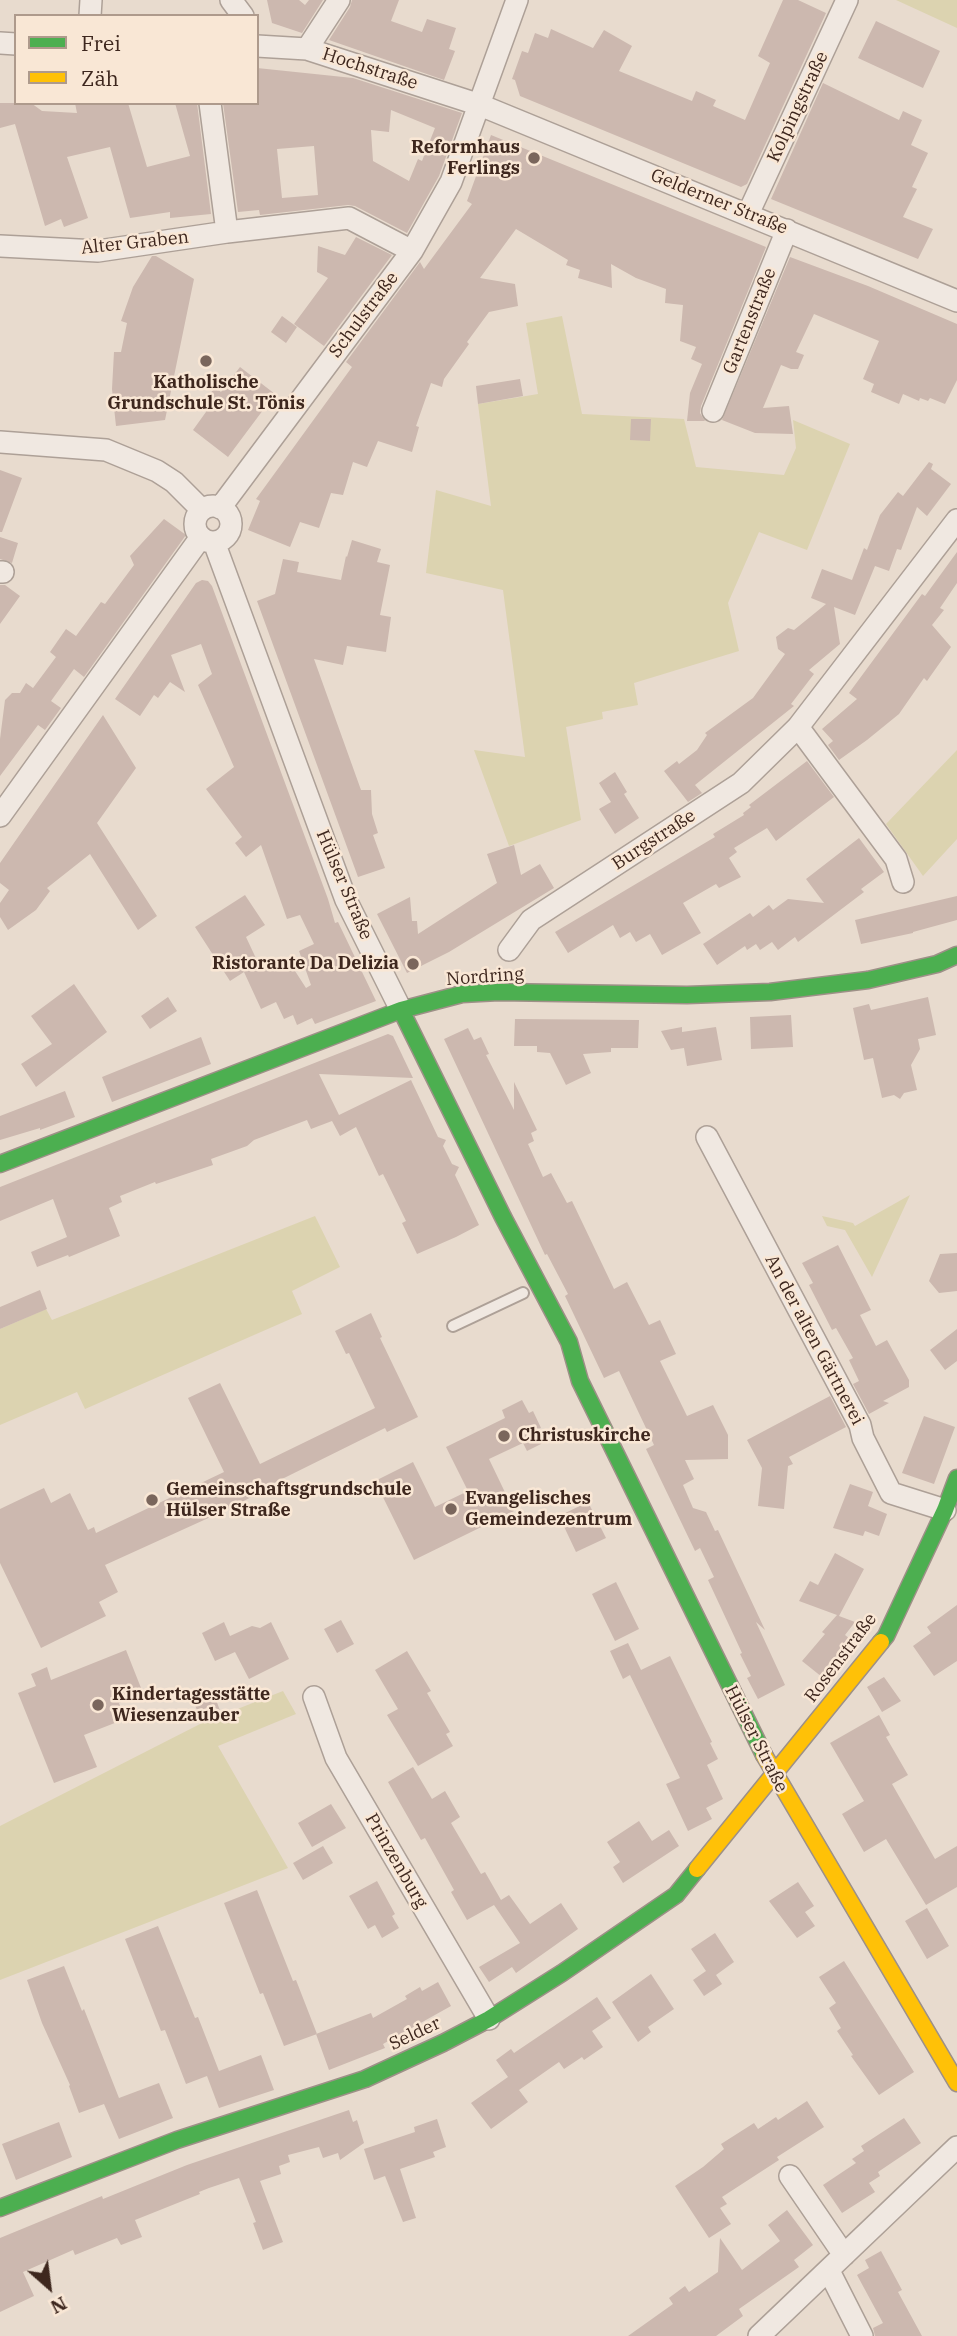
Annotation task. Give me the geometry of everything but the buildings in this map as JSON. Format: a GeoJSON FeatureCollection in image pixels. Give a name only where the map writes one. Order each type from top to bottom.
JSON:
{"type":"FeatureCollection","features":[{"type":"Feature","properties":{"kind":"street"},"geometry":{"type":"LineString","coordinates":[[307,49],[339,0]]}},
{"type":"Feature","properties":{"kind":"street","name":"Schulstraße"},"geometry":{"type":"LineString","coordinates":[[211,509],[412,251],[451,182],[517,0]]}},
{"type":"Feature","properties":{"kind":"street","name":"Kolpingstraße"},"geometry":{"type":"LineString","coordinates":[[748,214],[847,0]]}},
{"type":"Feature","properties":{"kind":"street","name":"Hochstraße"},"geometry":{"type":"LineString","coordinates":[[260,43],[307,49],[480,105]]}},
{"type":"Feature","properties":{"kind":"street"},"geometry":{"type":"LineString","coordinates":[[210,105],[227,232]]}},
{"type":"Feature","properties":{"kind":"street","name":"Gelderner Straße"},"geometry":{"type":"LineString","coordinates":[[480,105],[957,301]]}},
{"type":"Feature","properties":{"kind":"street","name":"Alter Graben"},"geometry":{"type":"LineString","coordinates":[[0,246],[98,251],[349,218],[412,251]]}},
{"type":"Feature","properties":{"kind":"street","name":"Gartenstraße"},"geometry":{"type":"LineString","coordinates":[[713,411],[787,230]]}},
{"type":"Feature","properties":{"kind":"street"},"geometry":{"type":"LineString","coordinates":[[0,442],[106,450],[157,471],[211,509],[229,516],[230,527],[225,538],[207,540],[197,532],[195,520],[211,509]]}},
{"type":"Feature","properties":{"kind":"street","name":"Burgstraße"},"geometry":{"type":"LineString","coordinates":[[509,950],[531,920],[741,783],[798,727],[957,520]]}},
{"type":"Feature","properties":{"kind":"street"},"geometry":{"type":"LineString","coordinates":[[0,816],[207,540]]}},
{"type":"Feature","properties":{"kind":"street","name":"Hülser Straße"},"geometry":{"type":"LineString","coordinates":[[207,540],[346,900],[503,1217],[569,1342],[580,1381],[773,1774],[957,2083]]}},
{"type":"Feature","properties":{"kind":"street"},"geometry":{"type":"LineString","coordinates":[[798,727],[896,859],[903,881]]}},
{"type":"Feature","properties":{"kind":"street","name":"Nordring"},"geometry":{"type":"LineString","coordinates":[[0,1164],[401,1010],[462,994],[499,992],[687,995],[800,989],[869,980],[937,964],[957,955]]}},
{"type":"Feature","properties":{"kind":"street","name":"An der alten Gärtnerei"},"geometry":{"type":"LineString","coordinates":[[707,1137],[860,1425],[863,1438],[891,1493],[945,1510]]}},
{"type":"Feature","properties":{"kind":"street","name":"Hülser Straße"},"geometry":{"type":"LineString","coordinates":[[503,1217],[512,1271],[526,1299]]}},
{"type":"Feature","properties":{"kind":"street","name":"Hülser Straße"},"geometry":{"type":"LineString","coordinates":[[552,1351],[580,1381]]}},
{"type":"Feature","properties":{"kind":"street","name":"Rosenstraße"},"geometry":{"type":"LineString","coordinates":[[773,1774],[886,1636],[945,1510],[957,1478]]}},
{"type":"Feature","properties":{"kind":"street","name":"Prinzenburg"},"geometry":{"type":"LineString","coordinates":[[314,1697],[336,1758],[489,2019]]}},
{"type":"Feature","properties":{"kind":"street","name":"Selder"},"geometry":{"type":"LineString","coordinates":[[0,2208],[177,2140],[365,2079],[489,2019],[676,1895],[773,1774]]}},
{"type":"Feature","properties":{"kind":"street"},"geometry":{"type":"LineString","coordinates":[[759,2336],[957,2147]]}},
{"type":"Feature","properties":{"kind":"street"},"geometry":{"type":"LineString","coordinates":[[790,2176],[844,2255]]}},
{"type":"Feature","properties":{"kind":"street"},"geometry":{"type":"LineString","coordinates":[[829,2271],[862,2336]]}},
{"type":"Feature","properties":{"kind":"lane"},"geometry":{"type":"LineString","coordinates":[[453,1326],[526,1299]]}},
{"type":"Feature","properties":{"kind":"shaded area"},"geometry":{"type":"Polygon","coordinates":[[[896,0],[957,0],[957,28],[896,0]]]}},
{"type":"Feature","properties":{"kind":"shaded area"},"geometry":{"type":"Polygon","coordinates":[[[562,316],[582,414],[684,419],[696,467],[784,475],[796,448],[793,420],[850,444],[807,550],[759,532],[728,603],[739,651],[634,683],[638,705],[602,712],[603,719],[566,727],[581,820],[509,846],[474,750],[525,757],[503,590],[426,573],[436,490],[491,506],[478,404],[538,394],[526,323],[562,316]]]}},
{"type":"Feature","properties":{"kind":"shaded area"},"geometry":{"type":"Polygon","coordinates":[[[957,750],[957,839],[923,876],[886,824],[957,750]]]}},
{"type":"Feature","properties":{"kind":"shaded area"},"geometry":{"type":"Polygon","coordinates":[[[910,1195],[872,1277],[845,1230],[827,1226],[822,1216],[853,1223],[855,1226],[910,1195]]]}},
{"type":"Feature","properties":{"kind":"shaded area"},"geometry":{"type":"Polygon","coordinates":[[[315,1216],[340,1267],[292,1291],[302,1314],[85,1409],[77,1392],[0,1425],[0,1329],[46,1309],[52,1320],[315,1216]]]}},
{"type":"Feature","properties":{"kind":"shaded area"},"geometry":{"type":"Polygon","coordinates":[[[283,1691],[296,1714],[218,1746],[288,1868],[0,1980],[0,1826],[202,1723],[283,1691]]]}},
{"type":"Feature","properties":{"kind":"traffic: fast"},"geometry":{"type":"LineString","coordinates":[[0,1164],[401,1010],[462,994],[499,992],[687,995],[770,992],[868,980],[937,964],[957,955]]}},
{"type":"Feature","properties":{"kind":"traffic: fast"},"geometry":{"type":"LineString","coordinates":[[401,1010],[503,1217],[569,1342],[580,1381],[764,1755]]}},
{"type":"Feature","properties":{"kind":"traffic: fast"},"geometry":{"type":"LineString","coordinates":[[881,1642],[945,1510],[957,1478]]}},
{"type":"Feature","properties":{"kind":"traffic: fast"},"geometry":{"type":"LineString","coordinates":[[0,2208],[177,2140],[365,2079],[443,2043],[489,2019],[562,1973],[676,1895],[697,1869]]}},
{"type":"Feature","properties":{"kind":"traffic: slow"},"geometry":{"type":"LineString","coordinates":[[697,1869],[881,1642]]}},
{"type":"Feature","properties":{"kind":"traffic: slow"},"geometry":{"type":"LineString","coordinates":[[764,1755],[957,2083]]}},
{"type":"Feature","properties":{"kind":"place","name":"Reformhaus Ferlings"},"geometry":{"type":"Point","coordinates":[534,158]}},
{"type":"Feature","properties":{"kind":"place","name":"Katholische Grundschule St. Tönis"},"geometry":{"type":"Point","coordinates":[206,361]}},
{"type":"Feature","properties":{"kind":"place","name":"Ristorante Da Delizia"},"geometry":{"type":"Point","coordinates":[413,964]}},
{"type":"Feature","properties":{"kind":"place","name":"Christuskirche"},"geometry":{"type":"Point","coordinates":[504,1436]}},
{"type":"Feature","properties":{"kind":"place","name":"Gemeinschaftsgrundschule Hülser Straße"},"geometry":{"type":"Point","coordinates":[152,1500]}},
{"type":"Feature","properties":{"kind":"place","name":"Evangelisches Gemeindezentrum"},"geometry":{"type":"Point","coordinates":[451,1509]}},
{"type":"Feature","properties":{"kind":"place","name":"Kindertagesstätte Wiesenzauber"},"geometry":{"type":"Point","coordinates":[98,1705]}}]}
